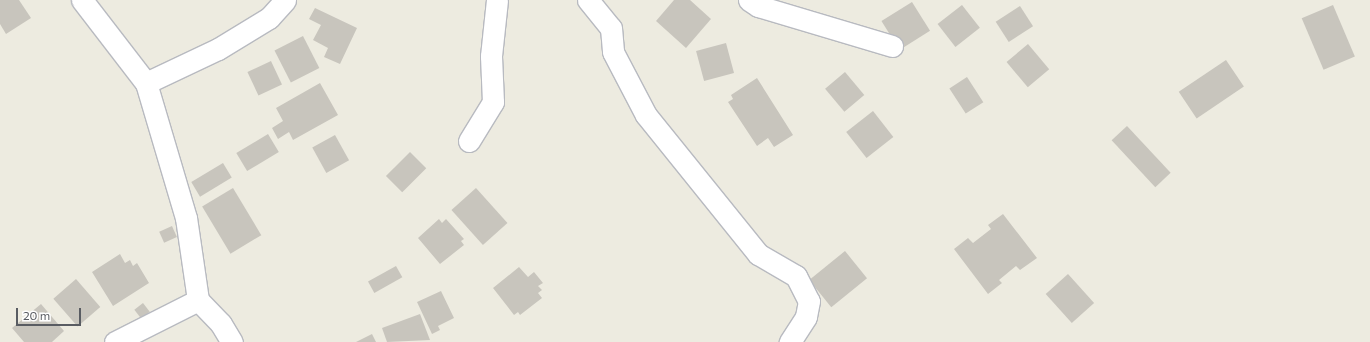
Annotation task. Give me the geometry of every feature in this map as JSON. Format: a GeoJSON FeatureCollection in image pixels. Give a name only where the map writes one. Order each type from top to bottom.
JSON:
{"type":"FeatureCollection","features":[{"type":"Feature","properties":{"kind":"street"},"geometry":{"type":"LineString","coordinates":[[82,0],[146,83],[186,218],[198,300],[221,324],[232,342]]}},
{"type":"Feature","properties":{"kind":"street"},"geometry":{"type":"LineString","coordinates":[[146,83],[237,37],[269,18],[284,0]]}},
{"type":"Feature","properties":{"kind":"street"},"geometry":{"type":"LineString","coordinates":[[469,141],[493,102],[491,56],[497,0]]}},
{"type":"Feature","properties":{"kind":"street"},"geometry":{"type":"LineString","coordinates":[[588,0],[611,28],[613,52],[646,115],[758,254],[796,276],[809,302],[806,317],[790,342]]}},
{"type":"Feature","properties":{"kind":"street"},"geometry":{"type":"LineString","coordinates":[[748,0],[758,6],[892,46]]}},
{"type":"Feature","properties":{"kind":"street"},"geometry":{"type":"LineString","coordinates":[[115,342],[198,300]]}},
{"type":"Feature","properties":{"kind":"building"},"geometry":{"type":"Polygon","coordinates":[[[0,0],[19,0],[31,18],[6,34],[0,24],[0,0]]]}},
{"type":"Feature","properties":{"kind":"building"},"geometry":{"type":"Polygon","coordinates":[[[674,0],[690,0],[711,19],[686,48],[656,21],[674,0]]]}},
{"type":"Feature","properties":{"kind":"building"},"geometry":{"type":"Polygon","coordinates":[[[912,2],[930,31],[899,50],[881,21],[912,2]]]}},
{"type":"Feature","properties":{"kind":"building"},"geometry":{"type":"Polygon","coordinates":[[[962,5],[980,28],[955,47],[938,24],[962,5]]]}},
{"type":"Feature","properties":{"kind":"building"},"geometry":{"type":"Polygon","coordinates":[[[1333,5],[1355,57],[1324,70],[1302,18],[1333,5]]]}},
{"type":"Feature","properties":{"kind":"building"},"geometry":{"type":"Polygon","coordinates":[[[1020,6],[1033,26],[1009,42],[996,22],[1020,6]]]}},
{"type":"Feature","properties":{"kind":"building"},"geometry":{"type":"Polygon","coordinates":[[[315,8],[357,28],[340,64],[324,57],[328,48],[313,40],[321,25],[309,19],[315,8]]]}},
{"type":"Feature","properties":{"kind":"building"},"geometry":{"type":"Polygon","coordinates":[[[303,36],[319,68],[291,83],[274,51],[303,36]]]}},
{"type":"Feature","properties":{"kind":"building"},"geometry":{"type":"Polygon","coordinates":[[[726,43],[734,73],[704,81],[696,51],[726,43]]]}},
{"type":"Feature","properties":{"kind":"building"},"geometry":{"type":"Polygon","coordinates":[[[1028,44],[1049,69],[1028,87],[1007,62],[1028,44]]]}},
{"type":"Feature","properties":{"kind":"building"},"geometry":{"type":"Polygon","coordinates":[[[1226,60],[1244,87],[1197,118],[1179,92],[1226,60]]]}},
{"type":"Feature","properties":{"kind":"building"},"geometry":{"type":"Polygon","coordinates":[[[271,61],[282,85],[258,96],[247,72],[271,61]]]}},
{"type":"Feature","properties":{"kind":"building"},"geometry":{"type":"Polygon","coordinates":[[[845,72],[864,95],[844,112],[825,89],[845,72]]]}},
{"type":"Feature","properties":{"kind":"building"},"geometry":{"type":"Polygon","coordinates":[[[967,77],[983,102],[966,114],[949,88],[967,77]]]}},
{"type":"Feature","properties":{"kind":"building"},"geometry":{"type":"Polygon","coordinates":[[[757,78],[793,135],[774,147],[768,138],[757,146],[728,102],[733,99],[731,95],[757,78]]]}},
{"type":"Feature","properties":{"kind":"building"},"geometry":{"type":"Polygon","coordinates":[[[320,83],[338,115],[293,140],[289,132],[278,139],[272,128],[283,121],[276,108],[320,83]]]}},
{"type":"Feature","properties":{"kind":"building"},"geometry":{"type":"Polygon","coordinates":[[[873,111],[893,137],[867,158],[846,132],[873,111]]]}},
{"type":"Feature","properties":{"kind":"building"},"geometry":{"type":"Polygon","coordinates":[[[1127,126],[1171,173],[1155,187],[1112,140],[1127,126]]]}},
{"type":"Feature","properties":{"kind":"building"},"geometry":{"type":"Polygon","coordinates":[[[268,134],[279,152],[247,171],[236,153],[268,134]]]}},
{"type":"Feature","properties":{"kind":"building"},"geometry":{"type":"Polygon","coordinates":[[[335,135],[349,160],[326,173],[312,148],[335,135]]]}},
{"type":"Feature","properties":{"kind":"building"},"geometry":{"type":"Polygon","coordinates":[[[410,152],[426,168],[402,192],[386,176],[410,152]]]}},
{"type":"Feature","properties":{"kind":"building"},"geometry":{"type":"Polygon","coordinates":[[[223,163],[232,178],[200,197],[191,182],[223,163]]]}},
{"type":"Feature","properties":{"kind":"building"},"geometry":{"type":"Polygon","coordinates":[[[233,188],[261,235],[230,254],[202,207],[233,188]]]}},
{"type":"Feature","properties":{"kind":"building"},"geometry":{"type":"Polygon","coordinates":[[[476,188],[507,223],[483,245],[451,210],[476,188]]]}},
{"type":"Feature","properties":{"kind":"building"},"geometry":{"type":"Polygon","coordinates":[[[1003,214],[1037,258],[1020,270],[1016,266],[999,280],[1002,283],[988,294],[954,249],[968,238],[973,243],[991,229],[988,225],[1003,214]]]}},
{"type":"Feature","properties":{"kind":"building"},"geometry":{"type":"Polygon","coordinates":[[[439,219],[442,223],[446,219],[464,239],[461,241],[464,245],[440,264],[418,238],[439,219]]]}},
{"type":"Feature","properties":{"kind":"building"},"geometry":{"type":"Polygon","coordinates":[[[172,226],[177,237],[164,243],[159,232],[172,226]]]}},
{"type":"Feature","properties":{"kind":"building"},"geometry":{"type":"Polygon","coordinates":[[[845,251],[867,278],[831,307],[809,280],[845,251]]]}},
{"type":"Feature","properties":{"kind":"building"},"geometry":{"type":"Polygon","coordinates":[[[120,254],[125,263],[130,260],[133,266],[137,263],[149,283],[113,306],[92,272],[120,254]]]}},
{"type":"Feature","properties":{"kind":"building"},"geometry":{"type":"Polygon","coordinates":[[[396,266],[402,277],[374,293],[368,282],[396,266]]]}},
{"type":"Feature","properties":{"kind":"building"},"geometry":{"type":"Polygon","coordinates":[[[519,267],[528,277],[534,272],[543,283],[538,286],[542,290],[538,293],[542,298],[520,315],[518,312],[514,315],[493,288],[519,267]]]}},
{"type":"Feature","properties":{"kind":"building"},"geometry":{"type":"Polygon","coordinates":[[[1068,274],[1094,303],[1072,323],[1046,294],[1068,274]]]}},
{"type":"Feature","properties":{"kind":"building"},"geometry":{"type":"Polygon","coordinates":[[[76,279],[100,307],[78,327],[53,299],[76,279]]]}},
{"type":"Feature","properties":{"kind":"building"},"geometry":{"type":"Polygon","coordinates":[[[441,291],[454,318],[438,326],[440,330],[432,334],[417,302],[441,291]]]}},
{"type":"Feature","properties":{"kind":"building"},"geometry":{"type":"Polygon","coordinates":[[[143,303],[150,312],[141,318],[134,310],[143,303]]]}},
{"type":"Feature","properties":{"kind":"building"},"geometry":{"type":"Polygon","coordinates":[[[41,304],[64,331],[52,342],[24,342],[12,328],[41,304]]]}},
{"type":"Feature","properties":{"kind":"building"},"geometry":{"type":"Polygon","coordinates":[[[420,314],[430,340],[387,342],[382,328],[420,314]]]}},
{"type":"Feature","properties":{"kind":"building"},"geometry":{"type":"Polygon","coordinates":[[[372,334],[376,342],[356,342],[372,334]]]}}]}
